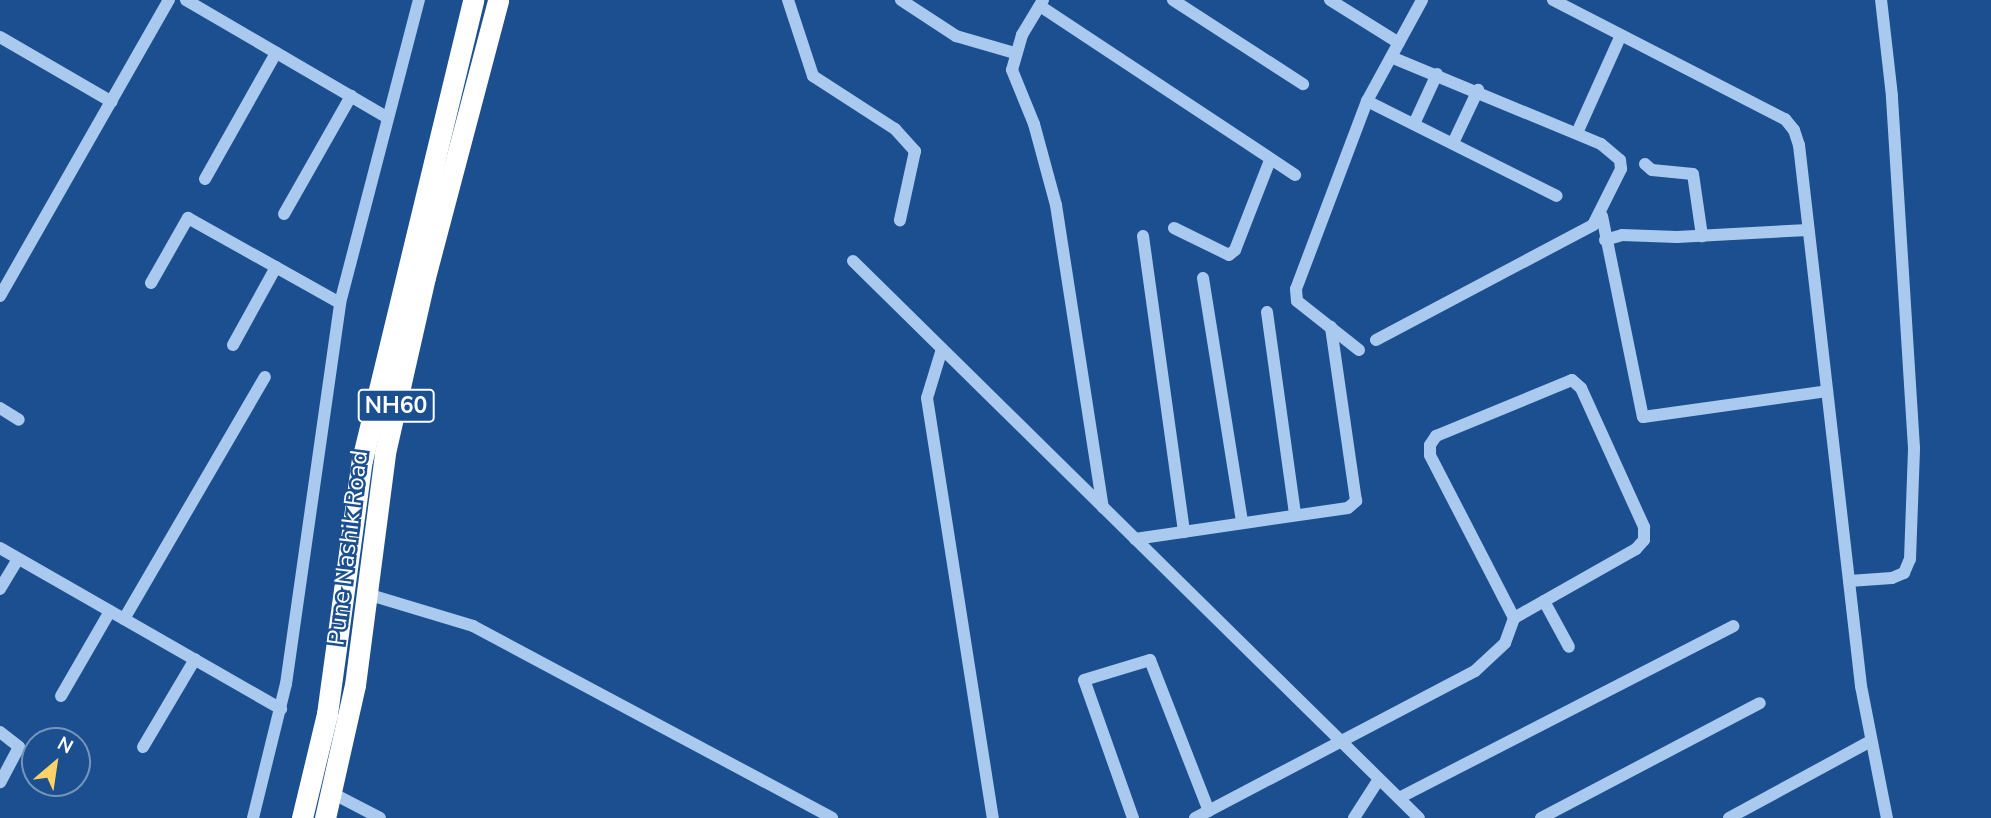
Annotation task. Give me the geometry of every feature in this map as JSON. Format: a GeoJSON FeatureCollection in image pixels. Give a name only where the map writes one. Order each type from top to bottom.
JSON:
{"type":"FeatureCollection","features":[{"type":"Feature","properties":{"kind":"highway","name":"Pune Nashik Road"},"geometry":{"type":"LineString","coordinates":[[302,818],[327,714],[362,460],[473,0]]}},
{"type":"Feature","properties":{"kind":"highway","name":"Pune Nashik Road"},"geometry":{"type":"LineString","coordinates":[[325,818],[355,685],[385,453],[425,277],[498,0]]}},
{"type":"Feature","properties":{"kind":"street"},"geometry":{"type":"LineString","coordinates":[[0,296],[169,0]]}},
{"type":"Feature","properties":{"kind":"street"},"geometry":{"type":"LineString","coordinates":[[186,0],[386,117]]}},
{"type":"Feature","properties":{"kind":"street"},"geometry":{"type":"LineString","coordinates":[[253,818],[281,709],[341,303],[386,117],[419,0]]}},
{"type":"Feature","properties":{"kind":"street"},"geometry":{"type":"LineString","coordinates":[[788,0],[813,76],[895,129],[915,151],[900,220]]}},
{"type":"Feature","properties":{"kind":"street"},"geometry":{"type":"LineString","coordinates":[[901,0],[956,36],[1015,53]]}},
{"type":"Feature","properties":{"kind":"street"},"geometry":{"type":"LineString","coordinates":[[1173,0],[1303,84]]}},
{"type":"Feature","properties":{"kind":"street"},"geometry":{"type":"LineString","coordinates":[[1330,0],[1399,43]]}},
{"type":"Feature","properties":{"kind":"street"},"geometry":{"type":"LineString","coordinates":[[1359,350],[1297,301],[1296,289],[1367,101],[1422,0]]}},
{"type":"Feature","properties":{"kind":"street"},"geometry":{"type":"LineString","coordinates":[[1553,0],[1785,119],[1799,145],[1869,742],[1887,818]]}},
{"type":"Feature","properties":{"kind":"street"},"geometry":{"type":"LineString","coordinates":[[1849,581],[1892,579],[1904,573],[1910,559],[1913,434],[1892,96],[1881,0]]}},
{"type":"Feature","properties":{"kind":"street"},"geometry":{"type":"LineString","coordinates":[[1103,507],[1056,205],[1034,124],[1014,84],[1015,53],[1041,3],[1294,175]]}},
{"type":"Feature","properties":{"kind":"street"},"geometry":{"type":"LineString","coordinates":[[1577,133],[1621,35]]}},
{"type":"Feature","properties":{"kind":"street"},"geometry":{"type":"LineString","coordinates":[[0,37],[112,102]]}},
{"type":"Feature","properties":{"kind":"street"},"geometry":{"type":"LineString","coordinates":[[205,179],[276,53]]}},
{"type":"Feature","properties":{"kind":"street"},"geometry":{"type":"LineString","coordinates":[[1376,340],[1593,225],[1602,216],[1621,169],[1620,160],[1601,144],[1478,90],[1391,57]]}},
{"type":"Feature","properties":{"kind":"street"},"geometry":{"type":"LineString","coordinates":[[1414,124],[1437,74]]}},
{"type":"Feature","properties":{"kind":"street"},"geometry":{"type":"LineString","coordinates":[[1453,143],[1478,90]]}},
{"type":"Feature","properties":{"kind":"street"},"geometry":{"type":"LineString","coordinates":[[284,214],[351,96]]}},
{"type":"Feature","properties":{"kind":"street"},"geometry":{"type":"LineString","coordinates":[[1367,101],[1557,196]]}},
{"type":"Feature","properties":{"kind":"street"},"geometry":{"type":"LineString","coordinates":[[1174,228],[1229,255],[1235,250],[1270,160]]}},
{"type":"Feature","properties":{"kind":"street"},"geometry":{"type":"LineString","coordinates":[[1645,164],[1652,170],[1693,174],[1702,236]]}},
{"type":"Feature","properties":{"kind":"street"},"geometry":{"type":"LineString","coordinates":[[1602,216],[1643,416],[1827,391]]}},
{"type":"Feature","properties":{"kind":"street"},"geometry":{"type":"LineString","coordinates":[[151,283],[188,218],[341,303]]}},
{"type":"Feature","properties":{"kind":"street"},"geometry":{"type":"LineString","coordinates":[[1605,240],[1622,235],[1702,236],[1808,230]]}},
{"type":"Feature","properties":{"kind":"street"},"geometry":{"type":"LineString","coordinates":[[1143,236],[1184,532]]}},
{"type":"Feature","properties":{"kind":"street"},"geometry":{"type":"LineString","coordinates":[[853,261],[1419,818]]}},
{"type":"Feature","properties":{"kind":"street"},"geometry":{"type":"LineString","coordinates":[[233,345],[276,267]]}},
{"type":"Feature","properties":{"kind":"street"},"geometry":{"type":"LineString","coordinates":[[1203,278],[1242,522]]}},
{"type":"Feature","properties":{"kind":"street"},"geometry":{"type":"LineString","coordinates":[[1267,312],[1295,515]]}},
{"type":"Feature","properties":{"kind":"street"},"geometry":{"type":"LineString","coordinates":[[1135,539],[1349,508],[1356,501],[1331,327]]}},
{"type":"Feature","properties":{"kind":"street"},"geometry":{"type":"LineString","coordinates":[[942,349],[928,398],[993,818]]}},
{"type":"Feature","properties":{"kind":"street"},"geometry":{"type":"LineString","coordinates":[[124,619],[265,377]]}},
{"type":"Feature","properties":{"kind":"street"},"geometry":{"type":"LineString","coordinates":[[1195,818],[1342,744],[1492,659],[1505,643],[1514,618],[1636,549],[1644,540],[1644,527],[1581,388],[1572,380],[1436,436],[1430,445],[1430,455],[1514,618]]}},
{"type":"Feature","properties":{"kind":"street"},"geometry":{"type":"LineString","coordinates":[[0,408],[19,420]]}},
{"type":"Feature","properties":{"kind":"street"},"geometry":{"type":"LineString","coordinates":[[0,548],[281,709]]}},
{"type":"Feature","properties":{"kind":"street"},"geometry":{"type":"LineString","coordinates":[[0,589],[18,559]]}},
{"type":"Feature","properties":{"kind":"street"},"geometry":{"type":"LineString","coordinates":[[368,594],[473,626],[832,818]]}},
{"type":"Feature","properties":{"kind":"street"},"geometry":{"type":"LineString","coordinates":[[1544,601],[1569,647]]}},
{"type":"Feature","properties":{"kind":"street"},"geometry":{"type":"LineString","coordinates":[[61,696],[110,611]]}},
{"type":"Feature","properties":{"kind":"street"},"geometry":{"type":"LineString","coordinates":[[1399,799],[1733,626]]}},
{"type":"Feature","properties":{"kind":"street"},"geometry":{"type":"LineString","coordinates":[[143,747],[195,659]]}},
{"type":"Feature","properties":{"kind":"street"},"geometry":{"type":"LineString","coordinates":[[1133,818],[1084,680],[1150,660],[1209,811]]}},
{"type":"Feature","properties":{"kind":"street"},"geometry":{"type":"LineString","coordinates":[[1541,818],[1760,703]]}},
{"type":"Feature","properties":{"kind":"street"},"geometry":{"type":"LineString","coordinates":[[0,732],[19,747],[0,782]]}},
{"type":"Feature","properties":{"kind":"street"},"geometry":{"type":"LineString","coordinates":[[1729,818],[1869,742]]}},
{"type":"Feature","properties":{"kind":"street"},"geometry":{"type":"LineString","coordinates":[[1354,818],[1379,779]]}},
{"type":"Feature","properties":{"kind":"street"},"geometry":{"type":"LineString","coordinates":[[332,793],[358,812],[380,818]]}}]}
